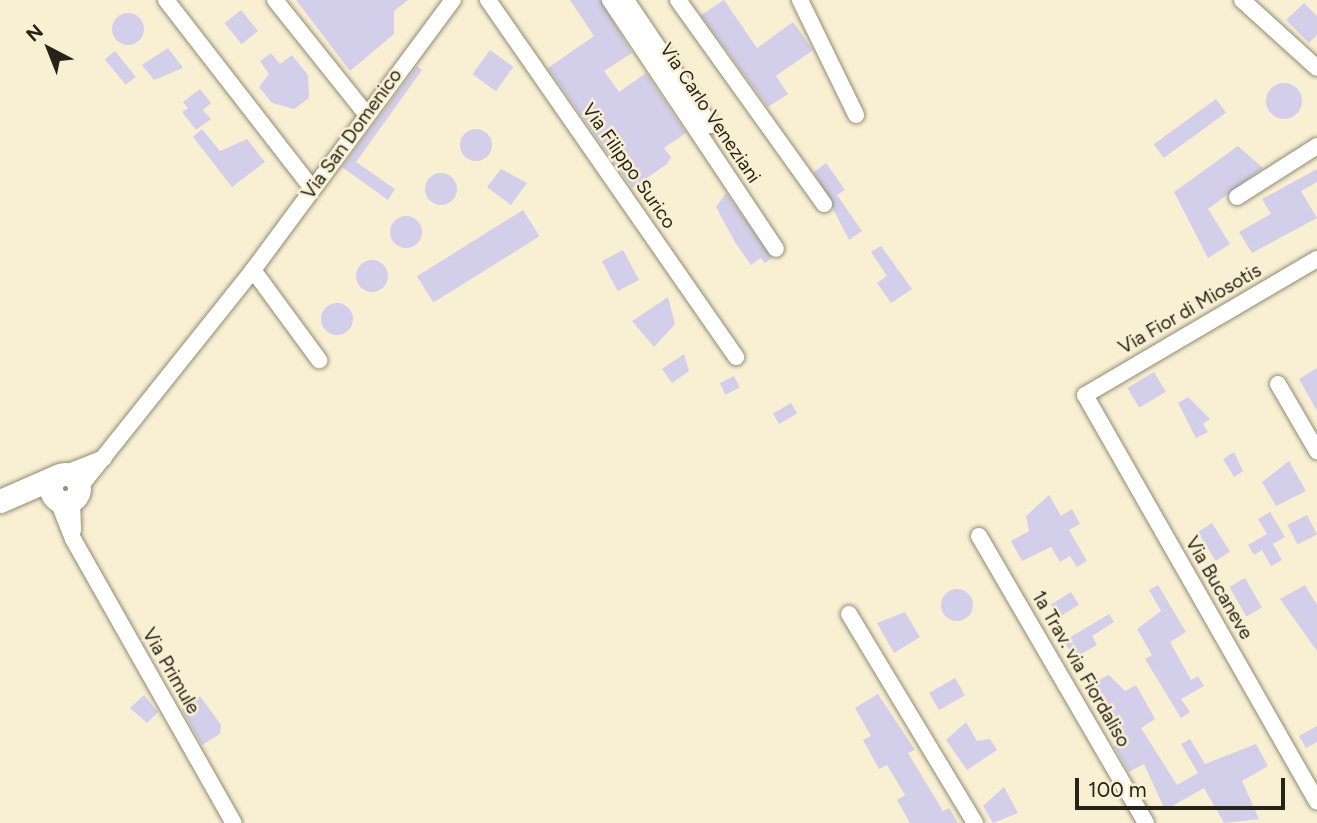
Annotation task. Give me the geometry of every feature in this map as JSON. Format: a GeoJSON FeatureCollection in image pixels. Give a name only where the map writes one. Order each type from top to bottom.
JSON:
{"type":"FeatureCollection","features":[{"type":"Feature","properties":{"kind":"street"},"geometry":{"type":"LineString","coordinates":[[166,0],[312,188]]}},
{"type":"Feature","properties":{"kind":"street"},"geometry":{"type":"LineString","coordinates":[[275,0],[366,114]]}},
{"type":"Feature","properties":{"kind":"street","name":"Via San Domenico"},"geometry":{"type":"LineString","coordinates":[[64,490],[109,455],[253,270],[453,0]]}},
{"type":"Feature","properties":{"kind":"street","name":"Via Filippo Surico"},"geometry":{"type":"LineString","coordinates":[[488,0],[736,357]]}},
{"type":"Feature","properties":{"kind":"street","name":"Via Carlo Veneziani"},"geometry":{"type":"LineString","coordinates":[[610,0],[776,249]]}},
{"type":"Feature","properties":{"kind":"street"},"geometry":{"type":"LineString","coordinates":[[626,0],[710,125]]}},
{"type":"Feature","properties":{"kind":"street"},"geometry":{"type":"LineString","coordinates":[[678,0],[824,204]]}},
{"type":"Feature","properties":{"kind":"street"},"geometry":{"type":"LineString","coordinates":[[800,0],[856,115]]}},
{"type":"Feature","properties":{"kind":"street"},"geometry":{"type":"LineString","coordinates":[[1242,0],[1317,68]]}},
{"type":"Feature","properties":{"kind":"street"},"geometry":{"type":"LineString","coordinates":[[1237,197],[1317,146]]}},
{"type":"Feature","properties":{"kind":"street","name":"Via Fior di Miosotis"},"geometry":{"type":"LineString","coordinates":[[1085,395],[1317,259]]}},
{"type":"Feature","properties":{"kind":"street"},"geometry":{"type":"LineString","coordinates":[[253,270],[320,360]]}},
{"type":"Feature","properties":{"kind":"street"},"geometry":{"type":"LineString","coordinates":[[1278,384],[1317,451]]}},
{"type":"Feature","properties":{"kind":"street","name":"Via Bucaneve"},"geometry":{"type":"LineString","coordinates":[[1085,395],[1317,801]]}},
{"type":"Feature","properties":{"kind":"street"},"geometry":{"type":"LineString","coordinates":[[0,501],[29,493],[64,490]]}},
{"type":"Feature","properties":{"kind":"street","name":"Via Primule"},"geometry":{"type":"LineString","coordinates":[[64,490],[73,539],[234,823]]}},
{"type":"Feature","properties":{"kind":"street","name":"1a Trav. via Fiordaliso"},"geometry":{"type":"LineString","coordinates":[[979,536],[1146,823]]}},
{"type":"Feature","properties":{"kind":"street"},"geometry":{"type":"LineString","coordinates":[[849,614],[975,823]]}},
{"type":"Feature","properties":{"kind":"building"},"geometry":{"type":"Polygon","coordinates":[[[296,0],[408,0],[394,11],[394,34],[350,71],[296,0]]]}},
{"type":"Feature","properties":{"kind":"building"},"geometry":{"type":"Polygon","coordinates":[[[570,0],[600,0],[632,53],[604,71],[619,92],[646,73],[686,133],[664,148],[671,157],[667,164],[632,188],[548,68],[594,36],[570,0]]]}},
{"type":"Feature","properties":{"kind":"building"},"geometry":{"type":"Polygon","coordinates":[[[724,0],[757,48],[793,22],[813,50],[776,76],[788,94],[768,107],[701,15],[724,0]]]}},
{"type":"Feature","properties":{"kind":"building"},"geometry":{"type":"Polygon","coordinates":[[[1304,3],[1317,16],[1317,35],[1309,43],[1286,20],[1304,3]]]}},
{"type":"Feature","properties":{"kind":"building"},"geometry":{"type":"Polygon","coordinates":[[[241,10],[258,31],[242,44],[225,23],[241,10]]]}},
{"type":"Feature","properties":{"kind":"building"},"geometry":{"type":"Polygon","coordinates":[[[128,13],[140,17],[144,29],[140,41],[128,45],[116,41],[112,29],[116,17],[128,13]]]}},
{"type":"Feature","properties":{"kind":"building"},"geometry":{"type":"Polygon","coordinates":[[[168,48],[183,68],[154,80],[142,65],[168,48]]]}},
{"type":"Feature","properties":{"kind":"building"},"geometry":{"type":"Polygon","coordinates":[[[490,50],[513,67],[496,91],[472,74],[490,50]]]}},
{"type":"Feature","properties":{"kind":"building"},"geometry":{"type":"Polygon","coordinates":[[[115,51],[136,77],[126,85],[105,59],[115,51]]]}},
{"type":"Feature","properties":{"kind":"building"},"geometry":{"type":"Polygon","coordinates":[[[271,53],[280,64],[292,55],[308,75],[309,98],[294,109],[272,103],[259,87],[269,74],[260,61],[271,53]]]}},
{"type":"Feature","properties":{"kind":"building"},"geometry":{"type":"Polygon","coordinates":[[[417,66],[422,70],[356,162],[395,189],[388,200],[342,167],[417,66]]]}},
{"type":"Feature","properties":{"kind":"building"},"geometry":{"type":"Polygon","coordinates":[[[1284,83],[1296,89],[1302,101],[1296,113],[1284,119],[1272,113],[1266,101],[1272,89],[1284,83]]]}},
{"type":"Feature","properties":{"kind":"building"},"geometry":{"type":"Polygon","coordinates":[[[200,89],[211,103],[203,110],[211,119],[196,130],[182,112],[188,108],[183,102],[200,89]]]}},
{"type":"Feature","properties":{"kind":"building"},"geometry":{"type":"Polygon","coordinates":[[[1216,99],[1226,113],[1164,158],[1154,144],[1216,99]]]}},
{"type":"Feature","properties":{"kind":"building"},"geometry":{"type":"Polygon","coordinates":[[[202,129],[220,151],[247,139],[265,162],[232,187],[193,137],[202,129]]]}},
{"type":"Feature","properties":{"kind":"building"},"geometry":{"type":"Polygon","coordinates":[[[476,129],[487,134],[492,145],[487,156],[476,161],[465,156],[460,145],[465,134],[476,129]]]}},
{"type":"Feature","properties":{"kind":"building"},"geometry":{"type":"Polygon","coordinates":[[[1238,146],[1263,168],[1208,209],[1230,244],[1208,258],[1174,192],[1238,146]]]}},
{"type":"Feature","properties":{"kind":"building"},"geometry":{"type":"Polygon","coordinates":[[[826,163],[845,190],[837,195],[862,231],[849,240],[814,172],[826,163]]]}},
{"type":"Feature","properties":{"kind":"building"},"geometry":{"type":"Polygon","coordinates":[[[501,169],[527,183],[511,205],[487,187],[501,169]]]}},
{"type":"Feature","properties":{"kind":"building"},"geometry":{"type":"Polygon","coordinates":[[[1317,169],[1317,182],[1301,191],[1317,218],[1252,253],[1239,232],[1271,214],[1262,199],[1317,169]]]}},
{"type":"Feature","properties":{"kind":"building"},"geometry":{"type":"Polygon","coordinates":[[[441,173],[452,178],[457,189],[452,200],[441,205],[430,200],[425,189],[430,178],[441,173]]]}},
{"type":"Feature","properties":{"kind":"building"},"geometry":{"type":"Polygon","coordinates":[[[726,193],[772,258],[765,263],[761,258],[751,265],[736,244],[716,207],[726,193]]]}},
{"type":"Feature","properties":{"kind":"building"},"geometry":{"type":"Polygon","coordinates":[[[523,210],[539,236],[433,303],[417,276],[523,210]]]}},
{"type":"Feature","properties":{"kind":"building"},"geometry":{"type":"Polygon","coordinates":[[[406,216],[417,221],[422,232],[417,243],[406,248],[395,243],[390,232],[395,221],[406,216]]]}},
{"type":"Feature","properties":{"kind":"building"},"geometry":{"type":"Polygon","coordinates":[[[881,246],[912,289],[891,303],[877,283],[887,276],[871,252],[881,246]]]}},
{"type":"Feature","properties":{"kind":"building"},"geometry":{"type":"Polygon","coordinates":[[[623,250],[639,280],[618,291],[602,261],[623,250]]]}},
{"type":"Feature","properties":{"kind":"building"},"geometry":{"type":"Polygon","coordinates":[[[372,260],[383,265],[388,276],[383,287],[372,292],[361,287],[356,276],[361,265],[372,260]]]}},
{"type":"Feature","properties":{"kind":"building"},"geometry":{"type":"Polygon","coordinates":[[[668,297],[675,324],[654,347],[632,321],[668,297]]]}},
{"type":"Feature","properties":{"kind":"building"},"geometry":{"type":"Polygon","coordinates":[[[337,303],[348,308],[353,319],[348,330],[337,335],[326,330],[321,319],[326,308],[337,303]]]}},
{"type":"Feature","properties":{"kind":"building"},"geometry":{"type":"Polygon","coordinates":[[[684,354],[689,371],[672,383],[662,369],[684,354]]]}},
{"type":"Feature","properties":{"kind":"building"},"geometry":{"type":"Polygon","coordinates":[[[1317,368],[1317,411],[1299,379],[1317,368]]]}},
{"type":"Feature","properties":{"kind":"building"},"geometry":{"type":"Polygon","coordinates":[[[1154,372],[1166,392],[1139,408],[1127,388],[1154,372]]]}},
{"type":"Feature","properties":{"kind":"building"},"geometry":{"type":"Polygon","coordinates":[[[734,376],[740,388],[726,395],[720,383],[734,376]]]}},
{"type":"Feature","properties":{"kind":"building"},"geometry":{"type":"Polygon","coordinates":[[[1188,397],[1210,419],[1203,424],[1208,432],[1196,438],[1178,403],[1188,397]]]}},
{"type":"Feature","properties":{"kind":"building"},"geometry":{"type":"Polygon","coordinates":[[[791,403],[797,413],[779,424],[773,414],[791,403]]]}},
{"type":"Feature","properties":{"kind":"building"},"geometry":{"type":"Polygon","coordinates":[[[1234,452],[1243,471],[1234,477],[1223,459],[1234,452]]]}},
{"type":"Feature","properties":{"kind":"building"},"geometry":{"type":"Polygon","coordinates":[[[1289,461],[1306,491],[1276,506],[1262,482],[1289,461]]]}},
{"type":"Feature","properties":{"kind":"building"},"geometry":{"type":"Polygon","coordinates":[[[1049,495],[1061,516],[1072,509],[1080,524],[1069,530],[1087,561],[1077,567],[1070,556],[1060,562],[1051,547],[1022,561],[1011,541],[1029,531],[1026,516],[1049,495]]]}},
{"type":"Feature","properties":{"kind":"building"},"geometry":{"type":"Polygon","coordinates":[[[1270,512],[1285,537],[1273,544],[1282,560],[1271,566],[1262,550],[1254,555],[1248,545],[1267,534],[1258,519],[1270,512]]]}},
{"type":"Feature","properties":{"kind":"building"},"geometry":{"type":"Polygon","coordinates":[[[1307,515],[1317,535],[1297,545],[1287,525],[1307,515]]]}},
{"type":"Feature","properties":{"kind":"building"},"geometry":{"type":"Polygon","coordinates":[[[1212,523],[1230,552],[1216,561],[1198,532],[1212,523]]]}},
{"type":"Feature","properties":{"kind":"building"},"geometry":{"type":"Polygon","coordinates":[[[1245,578],[1262,607],[1246,616],[1229,587],[1245,578]]]}},
{"type":"Feature","properties":{"kind":"building"},"geometry":{"type":"Polygon","coordinates":[[[1158,585],[1186,632],[1170,642],[1191,680],[1198,676],[1204,686],[1181,699],[1190,712],[1181,718],[1145,659],[1152,655],[1137,629],[1161,611],[1149,590],[1158,585]]]}},
{"type":"Feature","properties":{"kind":"building"},"geometry":{"type":"Polygon","coordinates":[[[1305,585],[1317,605],[1317,651],[1280,599],[1305,585]]]}},
{"type":"Feature","properties":{"kind":"building"},"geometry":{"type":"Polygon","coordinates":[[[957,589],[969,593],[973,605],[969,617],[957,621],[945,617],[941,605],[945,593],[957,589]]]}},
{"type":"Feature","properties":{"kind":"building"},"geometry":{"type":"Polygon","coordinates":[[[1071,592],[1079,605],[1059,617],[1051,605],[1071,592]]]}},
{"type":"Feature","properties":{"kind":"building"},"geometry":{"type":"Polygon","coordinates":[[[905,612],[920,637],[894,653],[877,623],[905,612]]]}},
{"type":"Feature","properties":{"kind":"building"},"geometry":{"type":"Polygon","coordinates":[[[1109,614],[1114,622],[1092,636],[1097,645],[1074,658],[1064,641],[1109,614]]]}},
{"type":"Feature","properties":{"kind":"building"},"geometry":{"type":"Polygon","coordinates":[[[1109,675],[1125,691],[1136,685],[1155,719],[1141,728],[1177,785],[1198,773],[1181,744],[1190,739],[1205,764],[1256,744],[1268,766],[1242,781],[1259,819],[1224,823],[1204,788],[1165,810],[1144,764],[1129,772],[1114,746],[1120,743],[1093,683],[1109,675]]]}},
{"type":"Feature","properties":{"kind":"building"},"geometry":{"type":"Polygon","coordinates":[[[955,678],[965,695],[939,710],[929,693],[955,678]]]}},
{"type":"Feature","properties":{"kind":"building"},"geometry":{"type":"Polygon","coordinates":[[[878,694],[915,750],[908,753],[943,811],[949,808],[958,823],[910,823],[897,800],[905,795],[887,765],[879,769],[863,740],[871,736],[855,708],[878,694]]]}},
{"type":"Feature","properties":{"kind":"building"},"geometry":{"type":"Polygon","coordinates":[[[144,695],[158,712],[147,723],[130,708],[144,695]]]}},
{"type":"Feature","properties":{"kind":"building"},"geometry":{"type":"Polygon","coordinates":[[[200,696],[221,725],[220,734],[202,745],[182,710],[200,696]]]}},
{"type":"Feature","properties":{"kind":"building"},"geometry":{"type":"Polygon","coordinates":[[[966,722],[977,741],[990,739],[997,750],[967,770],[946,740],[966,722]]]}},
{"type":"Feature","properties":{"kind":"building"},"geometry":{"type":"Polygon","coordinates":[[[1317,726],[1317,742],[1306,748],[1299,736],[1317,726]]]}},
{"type":"Feature","properties":{"kind":"building"},"geometry":{"type":"Polygon","coordinates":[[[1004,787],[1018,813],[993,823],[983,806],[1004,787]]]}}]}
